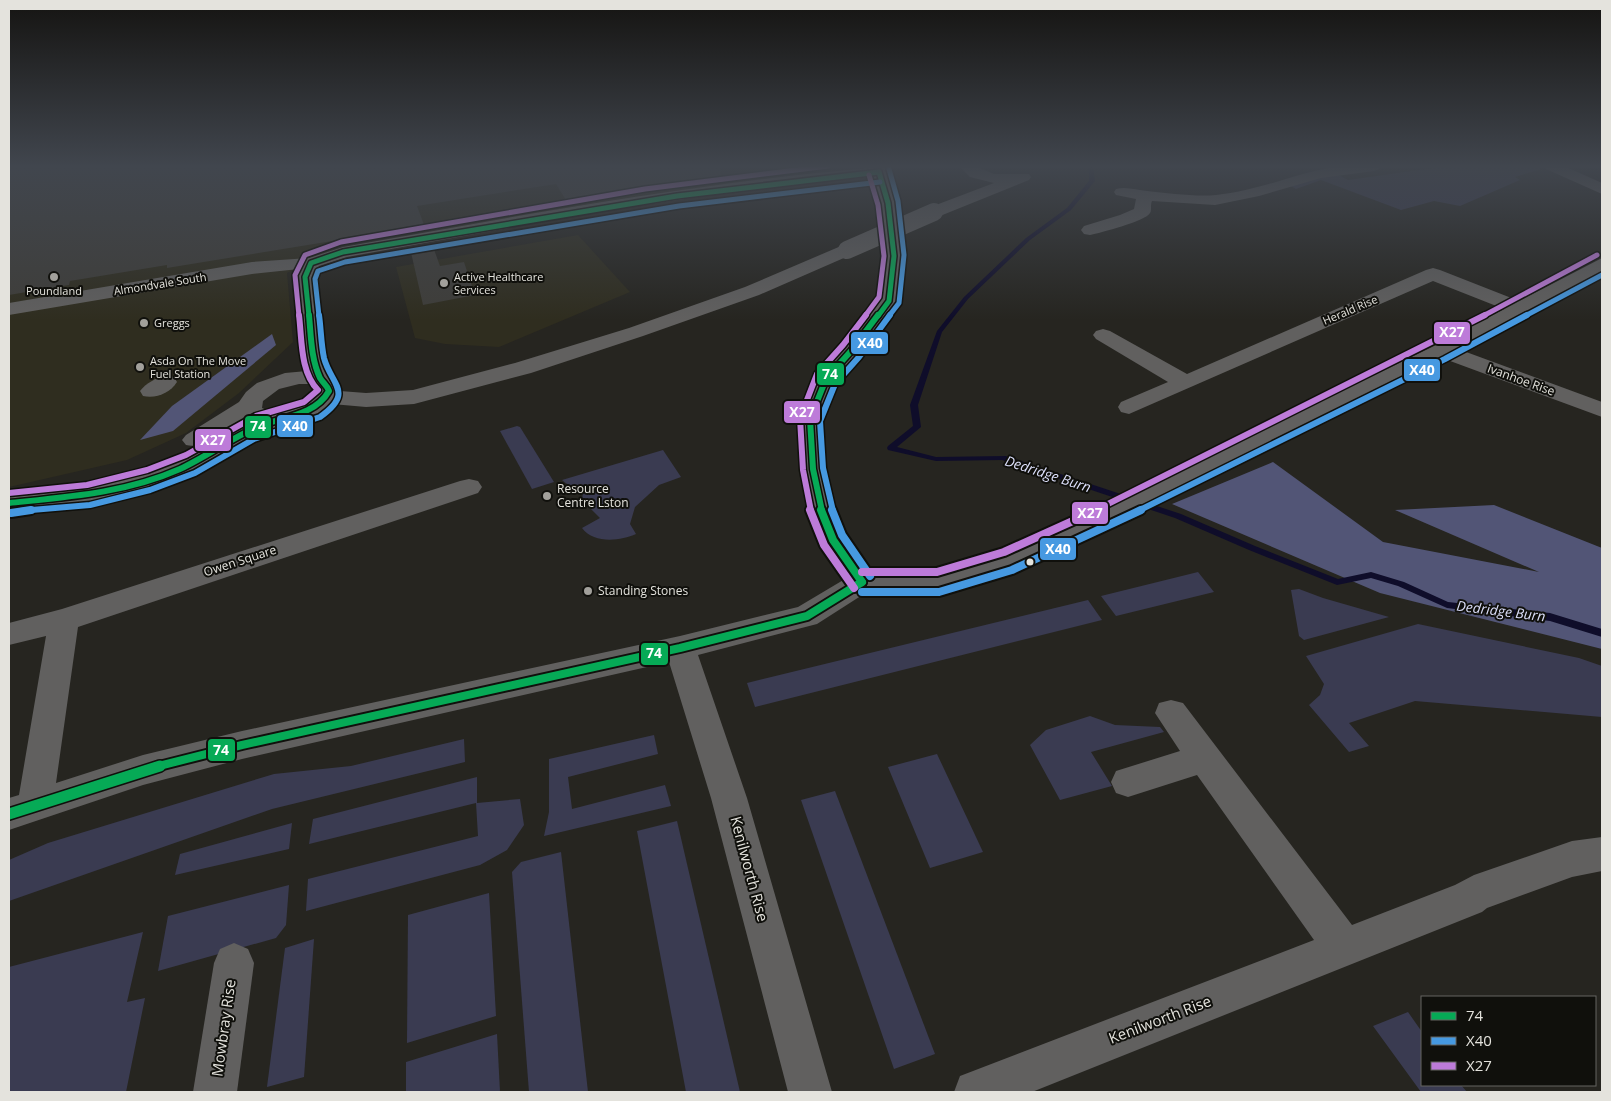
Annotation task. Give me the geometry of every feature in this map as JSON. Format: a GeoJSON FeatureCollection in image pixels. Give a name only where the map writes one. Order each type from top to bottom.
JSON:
{"type":"FeatureCollection","features":[{"type":"Feature","properties":{"kind":"street","name":"Almondvale South"},"geometry":{"type":"LineString","coordinates":[[9,309],[252,268],[312,263],[343,252],[546,217]]}},
{"type":"Feature","properties":{"kind":"street"},"geometry":{"type":"LineString","coordinates":[[862,582],[833,540],[820,507],[813,469],[810,419],[826,379],[852,351],[889,301],[894,256],[890,217]]}},
{"type":"Feature","properties":{"kind":"street"},"geometry":{"type":"LineString","coordinates":[[272,384],[299,377],[324,388],[366,400],[414,397],[523,368],[636,332],[734,297],[922,217]]}},
{"type":"Feature","properties":{"kind":"street"},"geometry":{"type":"LineString","coordinates":[[1090,230],[1129,217]]}},
{"type":"Feature","properties":{"kind":"street"},"geometry":{"type":"LineString","coordinates":[[10,502],[101,493],[142,482],[183,468],[261,424],[308,411],[319,404],[324,388],[314,359],[305,277],[312,263]]}},
{"type":"Feature","properties":{"kind":"street","name":"Herald Rise"},"geometry":{"type":"LineString","coordinates":[[1129,407],[1457,263]]}},
{"type":"Feature","properties":{"kind":"street"},"geometry":{"type":"LineString","coordinates":[[22,809],[143,770],[242,744],[680,648],[806,616],[862,582],[938,582],[1008,562],[1099,520],[1441,350],[1602,264]]}},
{"type":"Feature","properties":{"kind":"street"},"geometry":{"type":"LineString","coordinates":[[1433,274],[1520,308]]}},
{"type":"Feature","properties":{"kind":"street"},"geometry":{"type":"LineString","coordinates":[[281,418],[257,416],[251,411],[250,404],[253,397],[272,384],[298,358],[310,326]]}},
{"type":"Feature","properties":{"kind":"street"},"geometry":{"type":"LineString","coordinates":[[1103,335],[1185,382]]}},
{"type":"Feature","properties":{"kind":"street","name":"Ivanhoe Rise"},"geometry":{"type":"LineString","coordinates":[[1441,350],[1602,410]]}},
{"type":"Feature","properties":{"kind":"street"},"geometry":{"type":"LineString","coordinates":[[10,502],[127,473],[159,459],[199,437],[250,404]]}},
{"type":"Feature","properties":{"kind":"street","name":"Owen Square"},"geometry":{"type":"LineString","coordinates":[[9,634],[64,620],[419,514],[468,487]]}},
{"type":"Feature","properties":{"kind":"street"},"geometry":{"type":"LineString","coordinates":[[22,809],[64,620]]}},
{"type":"Feature","properties":{"kind":"street","name":"Kenilworth Rise"},"geometry":{"type":"LineString","coordinates":[[680,648],[729,798],[810,1092]]}},
{"type":"Feature","properties":{"kind":"street"},"geometry":{"type":"LineString","coordinates":[[1171,713],[1344,948]]}},
{"type":"Feature","properties":{"kind":"street"},"geometry":{"type":"LineString","coordinates":[[1128,782],[1204,758]]}},
{"type":"Feature","properties":{"kind":"street","name":"Kenilworth Rise"},"geometry":{"type":"LineString","coordinates":[[976,1092],[1468,899],[1474,894],[1572,859],[1602,854]]}},
{"type":"Feature","properties":{"kind":"street","name":"Mowbray Rise"},"geometry":{"type":"LineString","coordinates":[[214,1092],[234,963]]}},
{"type":"Feature","properties":{"kind":"shaded area"},"geometry":{"type":"Polygon","coordinates":[[[9,217],[510,217],[339,246],[287,273],[293,342],[239,393],[186,433],[127,460],[9,487],[9,217]]]}},
{"type":"Feature","properties":{"kind":"shaded area"},"geometry":{"type":"Polygon","coordinates":[[[578,235],[630,292],[499,347],[445,344],[415,338],[396,267],[578,235]]]}},
{"type":"Feature","properties":{"kind":"shaded area"},"geometry":{"type":"Polygon","coordinates":[[[272,334],[276,345],[173,431],[140,440],[172,406],[272,334]]]}},
{"type":"Feature","properties":{"kind":"shaded area"},"geometry":{"type":"Polygon","coordinates":[[[517,426],[520,427],[554,482],[532,489],[500,431],[517,426]]]}},
{"type":"Feature","properties":{"kind":"shaded area"},"geometry":{"type":"Polygon","coordinates":[[[663,450],[681,477],[659,485],[635,507],[630,524],[636,534],[607,540],[593,537],[587,533],[582,528],[600,518],[582,500],[583,492],[562,480],[663,450]]]}},
{"type":"Feature","properties":{"kind":"shaded area"},"geometry":{"type":"Polygon","coordinates":[[[1273,462],[1383,542],[1539,572],[1395,510],[1494,505],[1602,548],[1602,649],[1380,593],[1172,504],[1273,462]]]}},
{"type":"Feature","properties":{"kind":"shaded area"},"geometry":{"type":"Polygon","coordinates":[[[1198,572],[1214,592],[1116,616],[1101,596],[1198,572]]]}},
{"type":"Feature","properties":{"kind":"shaded area"},"geometry":{"type":"Polygon","coordinates":[[[1299,589],[1389,617],[1304,640],[1299,636],[1291,590],[1299,589]]]}},
{"type":"Feature","properties":{"kind":"shaded area"},"geometry":{"type":"Polygon","coordinates":[[[1088,600],[1102,620],[755,707],[747,683],[1088,600]]]}},
{"type":"Feature","properties":{"kind":"shaded area"},"geometry":{"type":"Polygon","coordinates":[[[1418,624],[1579,658],[1602,666],[1602,717],[1415,701],[1349,723],[1369,746],[1349,752],[1309,705],[1320,695],[1324,684],[1306,656],[1418,624]]]}},
{"type":"Feature","properties":{"kind":"shaded area"},"geometry":{"type":"Polygon","coordinates":[[[1090,716],[1115,725],[1160,727],[1164,732],[1091,752],[1112,786],[1060,800],[1030,745],[1046,730],[1090,716]]]}},
{"type":"Feature","properties":{"kind":"shaded area"},"geometry":{"type":"Polygon","coordinates":[[[654,735],[658,754],[568,777],[572,809],[665,785],[671,806],[544,836],[549,812],[549,759],[654,735]]]}},
{"type":"Feature","properties":{"kind":"shaded area"},"geometry":{"type":"Polygon","coordinates":[[[464,739],[465,762],[272,809],[9,901],[9,860],[48,843],[274,774],[351,766],[464,739]]]}},
{"type":"Feature","properties":{"kind":"shaded area"},"geometry":{"type":"Polygon","coordinates":[[[937,754],[983,852],[930,868],[888,767],[937,754]]]}},
{"type":"Feature","properties":{"kind":"shaded area"},"geometry":{"type":"Polygon","coordinates":[[[477,777],[477,803],[520,799],[524,825],[507,850],[480,865],[306,911],[308,879],[478,836],[476,803],[309,844],[313,819],[477,777]]]}},
{"type":"Feature","properties":{"kind":"shaded area"},"geometry":{"type":"Polygon","coordinates":[[[835,791],[935,1054],[894,1069],[801,800],[835,791]]]}},
{"type":"Feature","properties":{"kind":"shaded area"},"geometry":{"type":"Polygon","coordinates":[[[677,821],[740,1092],[686,1092],[637,831],[677,821]]]}},
{"type":"Feature","properties":{"kind":"shaded area"},"geometry":{"type":"Polygon","coordinates":[[[292,823],[289,849],[175,875],[180,854],[292,823]]]}},
{"type":"Feature","properties":{"kind":"shaded area"},"geometry":{"type":"Polygon","coordinates":[[[561,852],[588,1092],[529,1092],[512,872],[521,862],[561,852]]]}},
{"type":"Feature","properties":{"kind":"shaded area"},"geometry":{"type":"Polygon","coordinates":[[[289,885],[286,925],[276,938],[158,971],[168,916],[289,885]]]}},
{"type":"Feature","properties":{"kind":"shaded area"},"geometry":{"type":"Polygon","coordinates":[[[489,893],[496,1016],[407,1043],[408,915],[489,893]]]}},
{"type":"Feature","properties":{"kind":"shaded area"},"geometry":{"type":"Polygon","coordinates":[[[143,932],[127,1002],[145,998],[126,1092],[9,1092],[9,967],[143,932]]]}},
{"type":"Feature","properties":{"kind":"shaded area"},"geometry":{"type":"Polygon","coordinates":[[[314,939],[304,1077],[267,1087],[285,948],[314,939]]]}},
{"type":"Feature","properties":{"kind":"shaded area"},"geometry":{"type":"Polygon","coordinates":[[[1408,1012],[1421,1031],[1421,1086],[1462,1086],[1467,1092],[1421,1092],[1373,1026],[1408,1012]]]}},
{"type":"Feature","properties":{"kind":"shaded area"},"geometry":{"type":"Polygon","coordinates":[[[497,1034],[500,1092],[406,1092],[406,1062],[497,1034]]]}},
{"type":"Feature","properties":{"kind":"building"},"geometry":{"type":"Polygon","coordinates":[[[9,217],[421,217],[426,230],[407,234],[406,229],[167,268],[167,265],[70,281],[69,285],[9,295],[9,217]]]}},
{"type":"Feature","properties":{"kind":"building","name":"Active Healthcare Services"},"geometry":{"type":"Polygon","coordinates":[[[432,244],[440,266],[464,262],[475,295],[423,305],[410,248],[432,244]]]}},
{"type":"Feature","properties":{"kind":"waterway","name":"Dedridge Burn"},"geometry":{"type":"LineString","coordinates":[[1058,217],[1028,239],[966,298],[939,332],[914,405],[917,427],[891,448],[936,459],[1003,458],[1178,516],[1337,582],[1371,575],[1401,584],[1447,605],[1550,617],[1602,633]]}},
{"type":"Feature","properties":{"kind":"transit line","name":"X27"},"geometry":{"type":"LineString","coordinates":[[9,493],[87,485],[147,470],[186,455],[256,416],[304,402],[318,390],[312,384],[304,361],[295,275],[305,255],[341,242],[480,217]]}},
{"type":"Feature","properties":{"kind":"transit line","name":"74"},"geometry":{"type":"LineString","coordinates":[[9,503],[100,493],[130,486],[180,469],[250,430],[269,422],[308,411],[324,400],[329,391],[327,385],[321,380],[314,359],[305,277],[311,263],[343,252],[541,217]]}},
{"type":"Feature","properties":{"kind":"transit line","name":"X40"},"geometry":{"type":"LineString","coordinates":[[11,513],[90,505],[150,490],[185,478],[265,434],[309,422],[329,410],[335,402],[339,391],[336,380],[330,374],[324,357],[315,279],[318,271],[345,262],[604,217]]}},
{"type":"Feature","properties":{"kind":"transit line","name":"X27"},"geometry":{"type":"LineString","coordinates":[[854,588],[824,545],[810,510],[803,470],[800,418],[817,374],[843,345],[879,297],[884,256],[879,217]]}},
{"type":"Feature","properties":{"kind":"transit line","name":"74"},"geometry":{"type":"LineString","coordinates":[[862,582],[833,540],[820,507],[813,469],[810,419],[826,379],[851,351],[889,301],[894,256],[890,217]]}},
{"type":"Feature","properties":{"kind":"transit line","name":"X40"},"geometry":{"type":"LineString","coordinates":[[870,576],[842,535],[830,504],[823,468],[820,421],[835,384],[859,357],[899,303],[904,255],[900,217]]}},
{"type":"Feature","properties":{"kind":"transit line","name":"X27"},"geometry":{"type":"LineString","coordinates":[[862,572],[937,572],[1004,552],[1095,511],[1436,341],[1597,255]]}},
{"type":"Feature","properties":{"kind":"transit line","name":"X40"},"geometry":{"type":"LineString","coordinates":[[862,592],[939,592],[1012,570],[1103,529],[1445,359],[1602,275]]}},
{"type":"Feature","properties":{"kind":"transit line","name":"74"},"geometry":{"type":"LineString","coordinates":[[9,814],[143,770],[242,745],[680,648],[807,616],[862,582]]}},
{"type":"Feature","properties":{"kind":"place","name":"Poundland"},"geometry":{"type":"Point","coordinates":[54,277]}},
{"type":"Feature","properties":{"kind":"place","name":"Active Healthcare Services"},"geometry":{"type":"Point","coordinates":[444,283]}},
{"type":"Feature","properties":{"kind":"place","name":"Greggs"},"geometry":{"type":"Point","coordinates":[144,323]}},
{"type":"Feature","properties":{"kind":"place","name":"Asda On The Move Fuel Station"},"geometry":{"type":"Point","coordinates":[140,367]}},
{"type":"Feature","properties":{"kind":"place","name":"Resource Centre Lston"},"geometry":{"type":"Point","coordinates":[547,496]}},
{"type":"Feature","properties":{"kind":"place","name":"Standing Stones"},"geometry":{"type":"Point","coordinates":[588,591]}}]}
